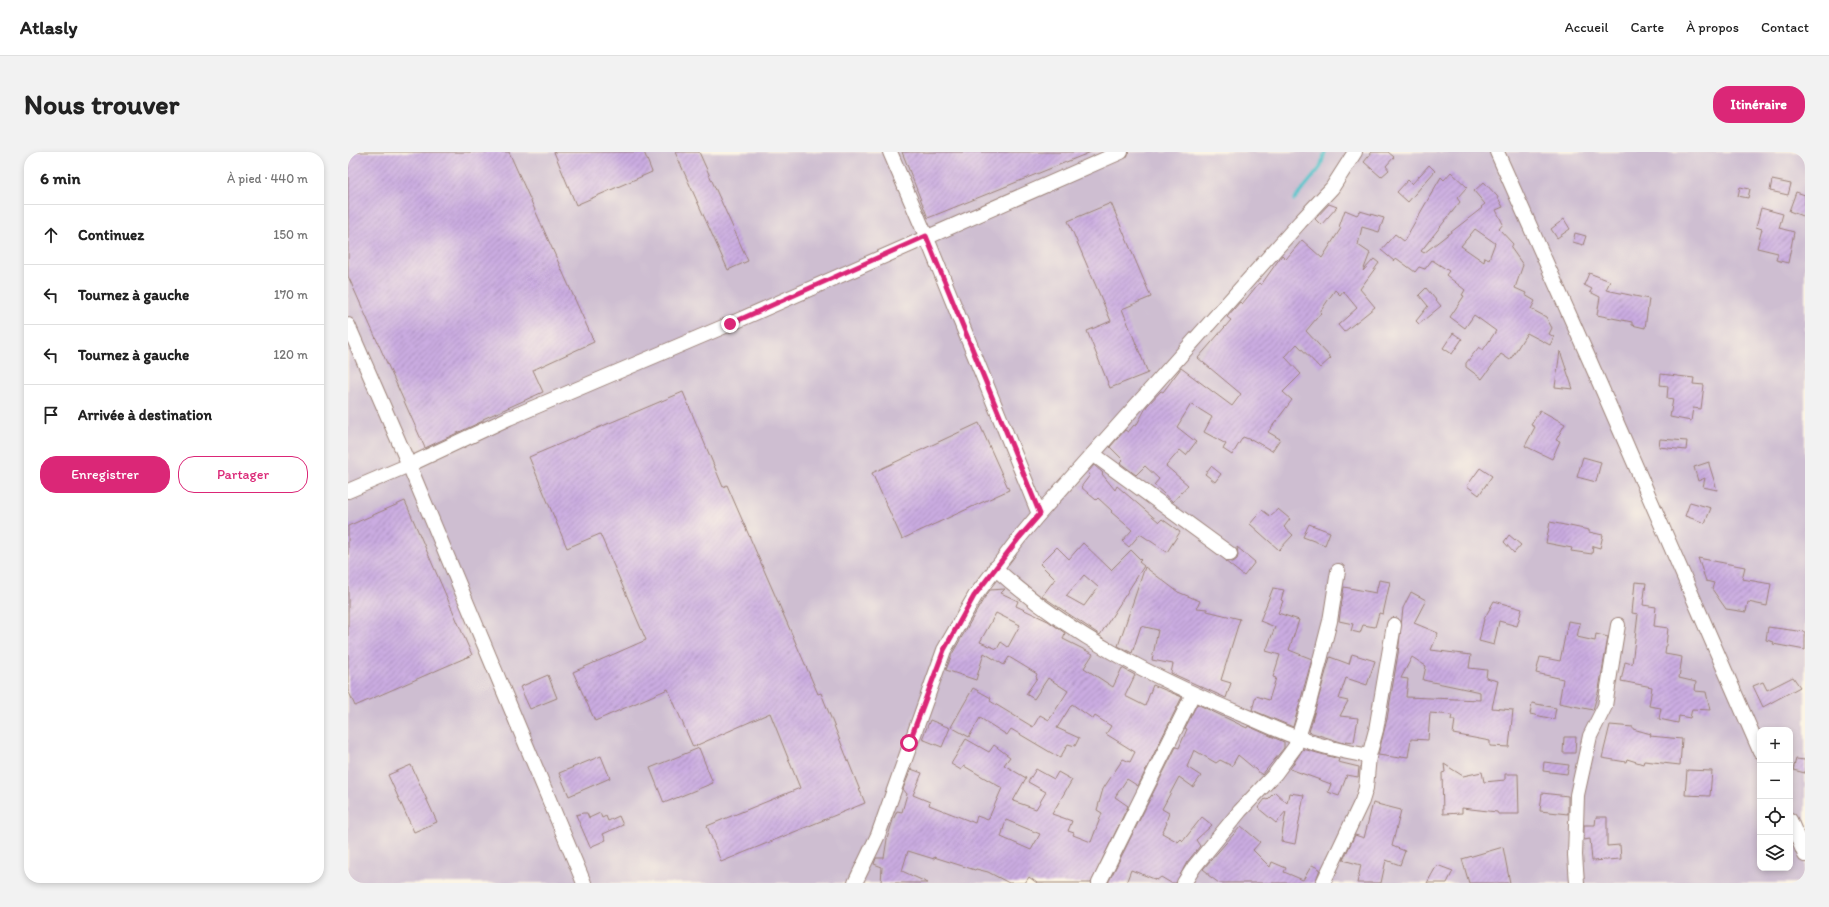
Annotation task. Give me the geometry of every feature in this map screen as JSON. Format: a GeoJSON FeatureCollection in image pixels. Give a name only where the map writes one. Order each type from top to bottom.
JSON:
{"type":"FeatureCollection","features":[{"type":"Feature","properties":{"kind":"street"},"geometry":{"type":"LineString","coordinates":[[890,152],[1040,514]]}},
{"type":"Feature","properties":{"kind":"street"},"geometry":{"type":"LineString","coordinates":[[348,491],[409,465],[509,418],[730,324],[926,236],[1121,152]]}},
{"type":"Feature","properties":{"kind":"street"},"geometry":{"type":"LineString","coordinates":[[854,883],[878,835],[944,650],[974,596],[1040,514],[1294,228],[1332,188],[1355,152]]}},
{"type":"Feature","properties":{"kind":"street"},"geometry":{"type":"LineString","coordinates":[[1498,152],[1590,359],[1757,744]]}},
{"type":"Feature","properties":{"kind":"street"},"geometry":{"type":"LineString","coordinates":[[348,325],[409,465],[584,883]]}},
{"type":"Feature","properties":{"kind":"street"},"geometry":{"type":"LineString","coordinates":[[1093,454],[1230,554]]}},
{"type":"Feature","properties":{"kind":"street"},"geometry":{"type":"LineString","coordinates":[[995,568],[1017,588],[1103,648],[1151,674],[1193,694],[1297,738],[1321,746],[1369,756]]}},
{"type":"Feature","properties":{"kind":"street"},"geometry":{"type":"LineString","coordinates":[[1184,883],[1194,867],[1240,811],[1275,774],[1291,754],[1309,703],[1330,621],[1338,571]]}},
{"type":"Feature","properties":{"kind":"street"},"geometry":{"type":"LineString","coordinates":[[1323,883],[1362,801],[1366,788],[1369,756],[1376,730],[1394,625]]}},
{"type":"Feature","properties":{"kind":"street"},"geometry":{"type":"LineString","coordinates":[[1577,883],[1575,855],[1577,795],[1590,736],[1605,706],[1618,625]]}},
{"type":"Feature","properties":{"kind":"street"},"geometry":{"type":"LineString","coordinates":[[1100,883],[1193,694]]}},
{"type":"Feature","properties":{"kind":"street"},"geometry":{"type":"LineString","coordinates":[[1793,827],[1805,855]]}},
{"type":"Feature","properties":{"kind":"shaded area"},"geometry":{"type":"Polygon","coordinates":[[[348,152],[1805,152],[1805,883],[348,883],[348,152]]]}},
{"type":"Feature","properties":{"kind":"building"},"geometry":{"type":"Polygon","coordinates":[[[348,152],[509,152],[594,342],[533,370],[543,392],[483,419],[483,421],[425,448],[348,276],[348,152]]]}},
{"type":"Feature","properties":{"kind":"building"},"geometry":{"type":"Polygon","coordinates":[[[554,152],[644,152],[652,172],[576,205],[554,152]]]}},
{"type":"Feature","properties":{"kind":"building"},"geometry":{"type":"Polygon","coordinates":[[[675,152],[699,152],[748,261],[728,270],[675,152]]]}},
{"type":"Feature","properties":{"kind":"building"},"geometry":{"type":"Polygon","coordinates":[[[902,152],[1091,152],[928,218],[902,152]]]}},
{"type":"Feature","properties":{"kind":"building"},"geometry":{"type":"Polygon","coordinates":[[[1372,152],[1388,152],[1394,157],[1386,166],[1389,170],[1381,177],[1364,162],[1372,152]]]}},
{"type":"Feature","properties":{"kind":"building"},"geometry":{"type":"Polygon","coordinates":[[[1429,165],[1435,171],[1408,202],[1397,192],[1408,180],[1412,184],[1429,165]]]}},
{"type":"Feature","properties":{"kind":"building"},"geometry":{"type":"Polygon","coordinates":[[[1451,172],[1467,187],[1457,198],[1460,202],[1421,251],[1424,253],[1482,208],[1481,207],[1485,204],[1474,191],[1484,182],[1497,196],[1503,207],[1496,210],[1503,224],[1499,229],[1513,244],[1511,248],[1523,265],[1515,288],[1526,293],[1525,295],[1535,301],[1531,309],[1546,317],[1552,328],[1549,334],[1554,337],[1550,345],[1527,333],[1510,360],[1501,354],[1482,379],[1466,367],[1466,363],[1479,347],[1483,350],[1496,331],[1474,315],[1465,328],[1450,317],[1464,296],[1462,295],[1465,290],[1446,275],[1449,271],[1432,260],[1425,269],[1419,267],[1415,272],[1396,258],[1394,261],[1381,250],[1395,234],[1404,241],[1441,177],[1444,180],[1451,172]],[[1475,229],[1461,246],[1484,262],[1485,257],[1489,259],[1495,243],[1475,229]]]}},
{"type":"Feature","properties":{"kind":"building"},"geometry":{"type":"Polygon","coordinates":[[[1772,180],[1791,184],[1788,195],[1770,191],[1772,180]]]}},
{"type":"Feature","properties":{"kind":"building"},"geometry":{"type":"Polygon","coordinates":[[[1740,187],[1750,189],[1748,198],[1738,196],[1740,187]]]}},
{"type":"Feature","properties":{"kind":"building"},"geometry":{"type":"Polygon","coordinates":[[[1796,192],[1805,195],[1805,217],[1789,211],[1796,192]]]}},
{"type":"Feature","properties":{"kind":"building"},"geometry":{"type":"Polygon","coordinates":[[[1111,203],[1151,297],[1122,309],[1148,373],[1110,388],[1087,331],[1111,321],[1068,221],[1111,203]]]}},
{"type":"Feature","properties":{"kind":"building"},"geometry":{"type":"Polygon","coordinates":[[[1329,204],[1337,207],[1321,225],[1315,219],[1329,204]]]}},
{"type":"Feature","properties":{"kind":"building"},"geometry":{"type":"Polygon","coordinates":[[[1761,208],[1783,214],[1779,228],[1794,232],[1788,263],[1776,260],[1778,253],[1757,248],[1762,229],[1756,227],[1761,208]]]}},
{"type":"Feature","properties":{"kind":"building"},"geometry":{"type":"Polygon","coordinates":[[[1345,210],[1357,215],[1360,211],[1384,218],[1379,232],[1362,227],[1358,245],[1370,253],[1363,271],[1374,259],[1379,263],[1360,289],[1375,307],[1344,332],[1338,325],[1357,308],[1343,291],[1340,295],[1335,290],[1320,312],[1321,313],[1306,331],[1331,358],[1320,368],[1297,344],[1285,357],[1301,374],[1283,392],[1292,400],[1268,432],[1280,439],[1272,451],[1251,439],[1243,437],[1232,455],[1223,449],[1226,444],[1204,432],[1212,417],[1191,404],[1177,427],[1196,442],[1186,455],[1180,450],[1166,466],[1188,485],[1173,502],[1154,485],[1159,479],[1145,466],[1136,475],[1120,463],[1123,460],[1110,447],[1125,430],[1128,432],[1134,425],[1136,426],[1147,406],[1161,391],[1163,392],[1181,368],[1232,406],[1241,394],[1198,358],[1231,320],[1227,317],[1240,302],[1242,304],[1259,283],[1261,285],[1282,255],[1286,259],[1302,240],[1322,258],[1341,228],[1339,227],[1345,210]]]}},
{"type":"Feature","properties":{"kind":"building"},"geometry":{"type":"Polygon","coordinates":[[[1564,219],[1570,229],[1557,238],[1551,229],[1564,219]]]}},
{"type":"Feature","properties":{"kind":"building"},"geometry":{"type":"Polygon","coordinates":[[[1575,233],[1586,236],[1583,245],[1573,242],[1575,233]]]}},
{"type":"Feature","properties":{"kind":"building"},"geometry":{"type":"Polygon","coordinates":[[[1589,273],[1610,281],[1606,290],[1649,299],[1645,328],[1632,325],[1632,322],[1597,315],[1600,297],[1590,292],[1592,289],[1584,285],[1589,273]]]}},
{"type":"Feature","properties":{"kind":"building"},"geometry":{"type":"Polygon","coordinates":[[[1426,288],[1441,306],[1419,324],[1416,321],[1428,306],[1419,295],[1426,288]]]}},
{"type":"Feature","properties":{"kind":"building"},"geometry":{"type":"Polygon","coordinates":[[[1453,333],[1462,339],[1452,354],[1443,348],[1453,333]]]}},
{"type":"Feature","properties":{"kind":"building"},"geometry":{"type":"Polygon","coordinates":[[[1560,351],[1573,389],[1555,387],[1560,351]]]}},
{"type":"Feature","properties":{"kind":"building"},"geometry":{"type":"Polygon","coordinates":[[[1661,374],[1694,378],[1693,384],[1704,385],[1701,409],[1693,408],[1691,421],[1670,417],[1673,399],[1667,398],[1668,386],[1660,385],[1661,374]]]}},
{"type":"Feature","properties":{"kind":"building"},"geometry":{"type":"Polygon","coordinates":[[[683,392],[723,487],[727,485],[818,694],[821,693],[865,803],[721,862],[707,826],[800,788],[770,713],[693,747],[668,689],[595,721],[573,672],[646,640],[600,534],[567,548],[529,457],[683,392]]]}},
{"type":"Feature","properties":{"kind":"building"},"geometry":{"type":"Polygon","coordinates":[[[1540,410],[1565,424],[1556,440],[1560,441],[1552,459],[1525,446],[1535,427],[1531,425],[1540,410]]]}},
{"type":"Feature","properties":{"kind":"building"},"geometry":{"type":"Polygon","coordinates":[[[979,423],[1009,490],[902,539],[872,473],[979,423]]]}},
{"type":"Feature","properties":{"kind":"building"},"geometry":{"type":"Polygon","coordinates":[[[1660,439],[1687,441],[1686,450],[1659,447],[1660,439]]]}},
{"type":"Feature","properties":{"kind":"building"},"geometry":{"type":"Polygon","coordinates":[[[1583,457],[1601,462],[1596,482],[1577,477],[1583,457]]]}},
{"type":"Feature","properties":{"kind":"building"},"geometry":{"type":"Polygon","coordinates":[[[1709,462],[1717,490],[1703,487],[1705,478],[1698,481],[1694,467],[1709,462]]]}},
{"type":"Feature","properties":{"kind":"building"},"geometry":{"type":"Polygon","coordinates":[[[1094,465],[1103,473],[1102,474],[1115,490],[1117,486],[1159,522],[1162,519],[1180,532],[1167,552],[1140,534],[1129,547],[1122,541],[1132,530],[1111,512],[1112,511],[1098,498],[1096,500],[1081,487],[1090,475],[1088,472],[1094,465]]]}},
{"type":"Feature","properties":{"kind":"building"},"geometry":{"type":"Polygon","coordinates":[[[1211,466],[1221,474],[1215,482],[1205,474],[1211,466]]]}},
{"type":"Feature","properties":{"kind":"building"},"geometry":{"type":"Polygon","coordinates":[[[1480,468],[1492,476],[1479,495],[1467,486],[1480,468]]]}},
{"type":"Feature","properties":{"kind":"building"},"geometry":{"type":"Polygon","coordinates":[[[405,501],[472,655],[355,706],[348,690],[348,526],[405,501]]]}},
{"type":"Feature","properties":{"kind":"building"},"geometry":{"type":"Polygon","coordinates":[[[1690,502],[1711,508],[1705,523],[1685,516],[1690,502]]]}},
{"type":"Feature","properties":{"kind":"building"},"geometry":{"type":"Polygon","coordinates":[[[1278,509],[1290,519],[1284,527],[1293,535],[1279,550],[1250,524],[1262,510],[1270,516],[1278,509]]]}},
{"type":"Feature","properties":{"kind":"building"},"geometry":{"type":"Polygon","coordinates":[[[1550,522],[1589,530],[1589,532],[1603,535],[1600,548],[1593,546],[1592,554],[1571,551],[1572,548],[1546,543],[1550,522]]]}},
{"type":"Feature","properties":{"kind":"building"},"geometry":{"type":"Polygon","coordinates":[[[1309,524],[1330,532],[1325,545],[1303,537],[1309,524]]]}},
{"type":"Feature","properties":{"kind":"building"},"geometry":{"type":"Polygon","coordinates":[[[1509,535],[1521,545],[1514,553],[1504,542],[1509,535]]]}},
{"type":"Feature","properties":{"kind":"building"},"geometry":{"type":"Polygon","coordinates":[[[1083,543],[1111,570],[1131,550],[1141,560],[1139,562],[1144,566],[1100,635],[1042,596],[1055,579],[1040,564],[1057,547],[1069,559],[1083,543]],[[1084,575],[1066,596],[1084,606],[1098,587],[1084,575]]]}},
{"type":"Feature","properties":{"kind":"building"},"geometry":{"type":"Polygon","coordinates":[[[1237,547],[1255,562],[1244,576],[1225,561],[1233,562],[1237,559],[1237,547]]]}},
{"type":"Feature","properties":{"kind":"building"},"geometry":{"type":"Polygon","coordinates":[[[1698,558],[1745,567],[1742,579],[1771,584],[1767,606],[1748,602],[1746,612],[1726,609],[1712,589],[1714,583],[1706,581],[1698,558]]]}},
{"type":"Feature","properties":{"kind":"building"},"geometry":{"type":"Polygon","coordinates":[[[1145,567],[1178,592],[1200,601],[1197,608],[1207,609],[1207,611],[1240,619],[1221,680],[1231,683],[1226,698],[1171,673],[1173,664],[1152,660],[1158,630],[1141,626],[1132,653],[1118,646],[1145,567]]]}},
{"type":"Feature","properties":{"kind":"building"},"geometry":{"type":"Polygon","coordinates":[[[1379,580],[1390,582],[1383,614],[1379,613],[1375,627],[1363,625],[1360,633],[1351,631],[1353,624],[1339,621],[1344,587],[1376,593],[1379,580]]]}},
{"type":"Feature","properties":{"kind":"building"},"geometry":{"type":"Polygon","coordinates":[[[1635,582],[1646,583],[1643,605],[1656,607],[1654,626],[1668,628],[1665,654],[1682,657],[1679,678],[1696,682],[1695,691],[1706,692],[1710,710],[1692,709],[1690,718],[1679,716],[1678,723],[1659,719],[1661,708],[1649,706],[1652,687],[1621,681],[1625,662],[1632,664],[1638,614],[1632,613],[1635,582]]]}},
{"type":"Feature","properties":{"kind":"building"},"geometry":{"type":"Polygon","coordinates":[[[1273,588],[1284,590],[1281,600],[1283,601],[1278,613],[1299,620],[1289,650],[1312,659],[1293,727],[1252,710],[1256,696],[1269,700],[1276,678],[1273,677],[1280,655],[1266,651],[1275,627],[1260,621],[1273,588]]]}},
{"type":"Feature","properties":{"kind":"building"},"geometry":{"type":"Polygon","coordinates":[[[1005,589],[1001,593],[1018,601],[1016,606],[1048,621],[1065,633],[1063,639],[1093,654],[1084,668],[1113,687],[1122,668],[1135,675],[1125,696],[1145,706],[1153,685],[1182,697],[1138,786],[1127,779],[1115,797],[1128,806],[1091,883],[1037,883],[1029,877],[1025,883],[1009,883],[988,872],[975,870],[934,857],[934,859],[908,851],[902,871],[928,883],[881,883],[882,867],[874,864],[876,858],[884,858],[887,839],[893,820],[897,811],[902,812],[907,794],[903,789],[911,769],[922,773],[913,795],[930,802],[929,805],[975,823],[977,816],[988,820],[1002,788],[964,766],[961,770],[951,764],[966,739],[989,752],[994,745],[1010,757],[1004,765],[1026,778],[1013,801],[1036,809],[1046,792],[1028,782],[1036,769],[1054,779],[1058,772],[1072,780],[1052,814],[1072,821],[1068,831],[1074,833],[1073,835],[1091,842],[1102,813],[1097,810],[1103,789],[1123,759],[1130,762],[1135,752],[1106,734],[1111,726],[1095,716],[1093,719],[1072,704],[1057,728],[1079,738],[1075,746],[1068,744],[1060,758],[1011,729],[1007,735],[980,718],[969,737],[951,727],[973,688],[991,698],[990,701],[1033,727],[1040,715],[1049,720],[1068,691],[1048,678],[1034,699],[1026,694],[1037,678],[1037,674],[1009,657],[1004,665],[984,653],[976,680],[946,670],[952,654],[990,590],[1005,589]],[[996,613],[980,642],[997,649],[1001,642],[1008,647],[1020,625],[996,613]],[[1006,820],[1001,837],[1031,850],[1040,834],[1006,820]]]}},
{"type":"Feature","properties":{"kind":"building"},"geometry":{"type":"Polygon","coordinates":[[[1411,592],[1426,600],[1414,623],[1438,633],[1431,650],[1471,655],[1469,668],[1487,670],[1486,678],[1498,681],[1492,708],[1513,710],[1509,747],[1490,746],[1490,741],[1453,734],[1455,720],[1451,720],[1452,715],[1430,713],[1428,740],[1411,739],[1408,757],[1401,756],[1400,758],[1378,755],[1387,719],[1398,654],[1403,608],[1411,592]],[[1412,657],[1401,678],[1408,679],[1406,697],[1480,700],[1480,692],[1423,680],[1426,666],[1412,657]]]}},
{"type":"Feature","properties":{"kind":"building"},"geometry":{"type":"Polygon","coordinates":[[[1494,601],[1522,609],[1517,626],[1499,621],[1494,645],[1479,641],[1484,619],[1494,601]]]}},
{"type":"Feature","properties":{"kind":"building"},"geometry":{"type":"Polygon","coordinates":[[[1568,621],[1580,623],[1577,637],[1595,641],[1596,634],[1608,637],[1599,689],[1593,710],[1559,703],[1563,679],[1536,673],[1540,657],[1560,661],[1568,621]]]}},
{"type":"Feature","properties":{"kind":"building"},"geometry":{"type":"Polygon","coordinates":[[[1768,627],[1805,632],[1805,650],[1773,644],[1774,642],[1766,640],[1768,627]]]}},
{"type":"Feature","properties":{"kind":"building"},"geometry":{"type":"Polygon","coordinates":[[[1352,654],[1375,661],[1367,685],[1346,678],[1339,699],[1348,701],[1340,716],[1358,718],[1354,742],[1346,741],[1344,743],[1309,732],[1330,657],[1349,664],[1352,654]]]}},
{"type":"Feature","properties":{"kind":"building"},"geometry":{"type":"Polygon","coordinates":[[[548,675],[557,698],[530,709],[520,687],[548,675]]]}},
{"type":"Feature","properties":{"kind":"building"},"geometry":{"type":"Polygon","coordinates":[[[1793,677],[1800,687],[1763,707],[1753,686],[1763,682],[1767,690],[1793,677]]]}},
{"type":"Feature","properties":{"kind":"building"},"geometry":{"type":"Polygon","coordinates":[[[1532,703],[1556,708],[1554,719],[1530,714],[1532,703]]]}},
{"type":"Feature","properties":{"kind":"building"},"geometry":{"type":"Polygon","coordinates":[[[1197,704],[1247,728],[1248,726],[1284,742],[1284,748],[1262,775],[1238,755],[1232,766],[1220,760],[1216,763],[1194,750],[1187,767],[1201,776],[1193,787],[1179,777],[1162,809],[1169,813],[1167,823],[1162,833],[1178,842],[1181,839],[1183,841],[1202,817],[1212,825],[1196,840],[1200,846],[1187,862],[1176,883],[1171,883],[1161,877],[1157,880],[1131,870],[1126,883],[1108,883],[1176,747],[1179,748],[1187,729],[1185,728],[1197,704]]]}},
{"type":"Feature","properties":{"kind":"building"},"geometry":{"type":"Polygon","coordinates":[[[930,720],[950,728],[942,747],[922,739],[930,720]]]}},
{"type":"Feature","properties":{"kind":"building"},"geometry":{"type":"Polygon","coordinates":[[[1610,725],[1633,727],[1633,729],[1651,734],[1650,736],[1682,739],[1680,765],[1644,761],[1643,764],[1627,759],[1626,762],[1602,758],[1610,725]]]}},
{"type":"Feature","properties":{"kind":"building"},"geometry":{"type":"Polygon","coordinates":[[[1564,737],[1576,737],[1575,753],[1563,753],[1564,737]]]}},
{"type":"Feature","properties":{"kind":"building"},"geometry":{"type":"Polygon","coordinates":[[[699,748],[713,783],[664,803],[650,768],[699,748]]]}},
{"type":"Feature","properties":{"kind":"building"},"geometry":{"type":"Polygon","coordinates":[[[1303,749],[1339,759],[1338,762],[1359,767],[1358,777],[1347,775],[1339,796],[1328,792],[1331,784],[1290,769],[1303,749]]]}},
{"type":"Feature","properties":{"kind":"building"},"geometry":{"type":"Polygon","coordinates":[[[601,756],[610,778],[569,796],[559,773],[601,756]]]}},
{"type":"Feature","properties":{"kind":"building"},"geometry":{"type":"Polygon","coordinates":[[[1796,759],[1805,760],[1805,773],[1793,770],[1796,759]]]}},
{"type":"Feature","properties":{"kind":"building"},"geometry":{"type":"Polygon","coordinates":[[[1544,762],[1569,765],[1567,774],[1543,771],[1544,762]]]}},
{"type":"Feature","properties":{"kind":"building"},"geometry":{"type":"Polygon","coordinates":[[[1444,764],[1463,776],[1482,772],[1484,782],[1505,780],[1505,774],[1518,774],[1519,814],[1498,814],[1497,812],[1462,808],[1462,813],[1443,814],[1442,773],[1445,772],[1444,764]]]}},
{"type":"Feature","properties":{"kind":"building"},"geometry":{"type":"Polygon","coordinates":[[[411,765],[437,822],[414,832],[388,775],[411,765]]]}},
{"type":"Feature","properties":{"kind":"building"},"geometry":{"type":"Polygon","coordinates":[[[1687,770],[1712,771],[1710,796],[1685,795],[1687,770]]]}},
{"type":"Feature","properties":{"kind":"building"},"geometry":{"type":"Polygon","coordinates":[[[1275,792],[1287,803],[1289,793],[1304,795],[1295,844],[1281,841],[1286,811],[1276,823],[1258,808],[1265,799],[1267,800],[1275,792]]]}},
{"type":"Feature","properties":{"kind":"building"},"geometry":{"type":"Polygon","coordinates":[[[1542,793],[1568,796],[1568,814],[1540,811],[1542,793]]]}},
{"type":"Feature","properties":{"kind":"building"},"geometry":{"type":"Polygon","coordinates":[[[1373,803],[1401,810],[1392,846],[1405,851],[1400,865],[1386,860],[1381,883],[1357,883],[1361,865],[1343,860],[1355,835],[1364,838],[1373,803]]]}},
{"type":"Feature","properties":{"kind":"building"},"geometry":{"type":"Polygon","coordinates":[[[587,813],[589,818],[600,813],[602,818],[606,816],[608,821],[619,816],[623,825],[603,834],[606,840],[590,847],[576,815],[587,813]]]}},
{"type":"Feature","properties":{"kind":"building"},"geometry":{"type":"Polygon","coordinates":[[[1596,817],[1607,817],[1607,846],[1620,845],[1621,859],[1592,861],[1590,839],[1584,840],[1584,825],[1595,825],[1596,817]]]}},
{"type":"Feature","properties":{"kind":"building"},"geometry":{"type":"Polygon","coordinates":[[[1241,826],[1260,842],[1253,850],[1270,867],[1272,862],[1286,868],[1284,872],[1303,880],[1312,865],[1320,869],[1315,883],[1219,883],[1208,875],[1208,873],[1203,869],[1241,826]]]}},
{"type":"Feature","properties":{"kind":"building"},"geometry":{"type":"Polygon","coordinates":[[[1503,847],[1510,883],[1469,883],[1462,859],[1503,847]]]}},
{"type":"Feature","properties":{"kind":"building"},"geometry":{"type":"Polygon","coordinates":[[[1437,865],[1453,871],[1447,883],[1427,883],[1437,865]]]}},
{"type":"Feature","properties":{"kind":"waterway"},"geometry":{"type":"LineString","coordinates":[[1294,200],[1320,168],[1325,152]]}},
{"type":"Feature","properties":{"kind":"route"},"geometry":{"type":"LineString","coordinates":[[730,324],[926,236],[1040,514],[1019,538],[974,596],[944,650],[909,743]]}}]}
